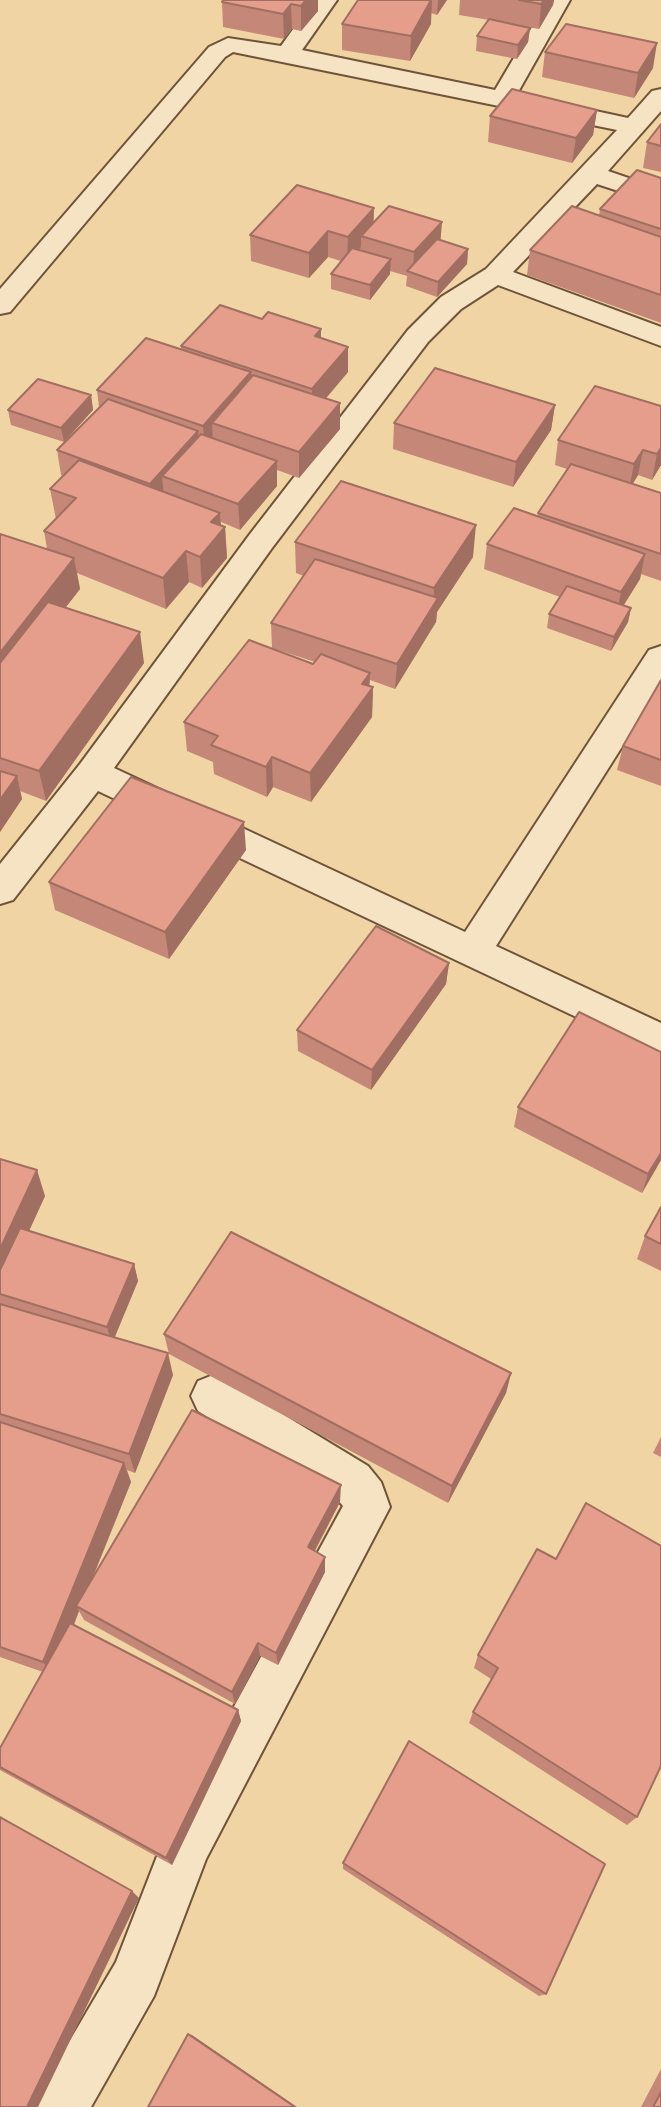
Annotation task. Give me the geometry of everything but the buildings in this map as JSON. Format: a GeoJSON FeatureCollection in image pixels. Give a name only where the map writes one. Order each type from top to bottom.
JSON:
{"type":"FeatureCollection","features":[{"type":"Feature","properties":{"kind":"street"},"geometry":{"type":"LineString","coordinates":[[287,54],[326,0]]}},
{"type":"Feature","properties":{"kind":"street"},"geometry":{"type":"LineString","coordinates":[[503,97],[559,0]]}},
{"type":"Feature","properties":{"kind":"street"},"geometry":{"type":"LineString","coordinates":[[0,306],[217,52],[228,45],[287,54],[503,97],[633,126]]}},
{"type":"Feature","properties":{"kind":"street"},"geometry":{"type":"LineString","coordinates":[[0,890],[92,773],[261,541],[418,336],[451,303],[496,275],[592,174],[661,96]]}},
{"type":"Feature","properties":{"kind":"street"},"geometry":{"type":"LineString","coordinates":[[592,174],[661,197]]}},
{"type":"Feature","properties":{"kind":"street"},"geometry":{"type":"LineString","coordinates":[[496,275],[661,337]]}},
{"type":"Feature","properties":{"kind":"street"},"geometry":{"type":"LineString","coordinates":[[472,952],[661,658]]}},
{"type":"Feature","properties":{"kind":"street"},"geometry":{"type":"LineString","coordinates":[[92,773],[661,1041]]}},
{"type":"Feature","properties":{"kind":"street"},"geometry":{"type":"LineString","coordinates":[[61,2107],[136,1978],[187,1846],[367,1507],[365,1498],[352,1482],[213,1396]]}}]}
